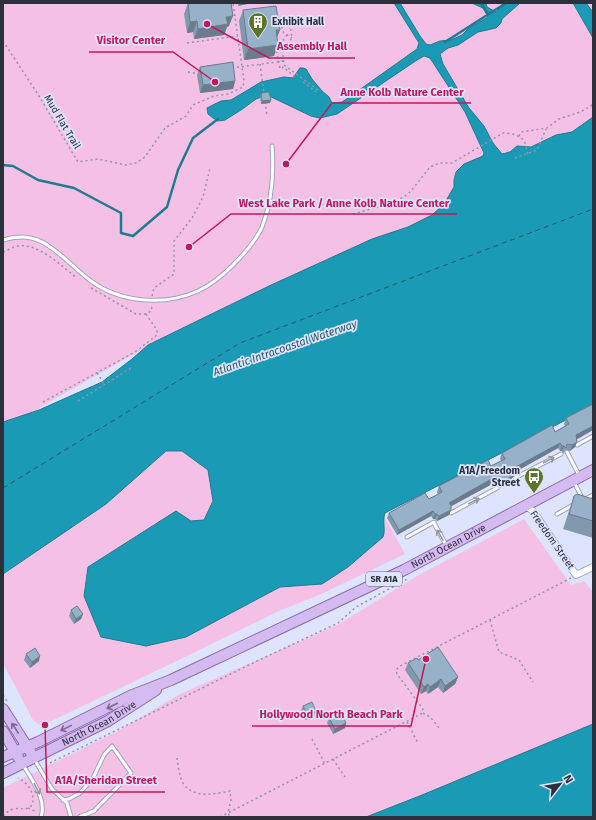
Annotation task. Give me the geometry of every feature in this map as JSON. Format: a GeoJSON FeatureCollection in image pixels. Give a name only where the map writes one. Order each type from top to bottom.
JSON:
{"type":"FeatureCollection","features":[{"type":"Feature","properties":{"kind":"main road","name":"North Ocean Drive"},"geometry":{"type":"LineString","coordinates":[[3,758],[130,696],[171,680],[404,570],[593,470]]}},
{"type":"Feature","properties":{"kind":"main road","name":"North Ocean Drive"},"geometry":{"type":"LineString","coordinates":[[3,773],[108,721],[171,680]]}},
{"type":"Feature","properties":{"kind":"main road"},"geometry":{"type":"LineString","coordinates":[[3,709],[34,758]]}},
{"type":"Feature","properties":{"kind":"main road"},"geometry":{"type":"LineString","coordinates":[[3,731],[22,763]]}},
{"type":"Feature","properties":{"kind":"street","name":"Freedom Street"},"geometry":{"type":"LineString","coordinates":[[526,506],[533,511],[576,575]]}},
{"type":"Feature","properties":{"kind":"street"},"geometry":{"type":"LineString","coordinates":[[576,575],[593,566]]}},
{"type":"Feature","properties":{"kind":"lane"},"geometry":{"type":"LineString","coordinates":[[3,240],[25,236],[36,238],[45,243],[92,282],[118,294],[134,299],[152,300],[184,296],[199,290],[227,271],[244,254],[261,228],[269,202],[272,180],[272,146]]}},
{"type":"Feature","properties":{"kind":"lane"},"geometry":{"type":"LineString","coordinates":[[577,445],[593,436]]}},
{"type":"Feature","properties":{"kind":"lane"},"geometry":{"type":"LineString","coordinates":[[567,452],[583,500]]}},
{"type":"Feature","properties":{"kind":"lane"},"geometry":{"type":"LineString","coordinates":[[513,480],[561,454]]}},
{"type":"Feature","properties":{"kind":"lane"},"geometry":{"type":"LineString","coordinates":[[451,513],[497,488]]}},
{"type":"Feature","properties":{"kind":"lane"},"geometry":{"type":"LineString","coordinates":[[557,514],[593,495]]}},
{"type":"Feature","properties":{"kind":"lane"},"geometry":{"type":"LineString","coordinates":[[407,537],[434,522],[447,546]]}},
{"type":"Feature","properties":{"kind":"lane"},"geometry":{"type":"LineString","coordinates":[[63,800],[70,799],[80,792],[93,778],[104,755],[112,746],[131,773],[94,811],[79,817]]}},
{"type":"Feature","properties":{"kind":"lane"},"geometry":{"type":"LineString","coordinates":[[34,758],[52,789],[67,804],[71,817]]}},
{"type":"Feature","properties":{"kind":"lane"},"geometry":{"type":"LineString","coordinates":[[22,763],[40,795],[43,811],[41,817]]}},
{"type":"Feature","properties":{"kind":"path"},"geometry":{"type":"LineString","coordinates":[[233,3],[242,67]]}},
{"type":"Feature","properties":{"kind":"path"},"geometry":{"type":"LineString","coordinates":[[285,18],[281,23],[283,32],[292,38]]}},
{"type":"Feature","properties":{"kind":"path"},"geometry":{"type":"LineString","coordinates":[[290,24],[292,38],[282,50],[284,65],[318,90],[317,92],[303,82]]}},
{"type":"Feature","properties":{"kind":"path"},"geometry":{"type":"LineString","coordinates":[[287,35],[276,49],[278,62],[280,68],[283,68],[294,76],[296,73]]}},
{"type":"Feature","properties":{"kind":"path"},"geometry":{"type":"LineString","coordinates":[[187,43],[238,36]]}},
{"type":"Feature","properties":{"kind":"path","name":"Mud Flat Trail"},"geometry":{"type":"LineString","coordinates":[[3,41],[39,96],[78,162],[98,159],[126,165],[136,163],[145,157],[165,128],[186,116],[193,105],[214,96],[228,94],[243,87],[244,81],[242,67]]}},
{"type":"Feature","properties":{"kind":"path"},"geometry":{"type":"LineString","coordinates":[[229,69],[284,61]]}},
{"type":"Feature","properties":{"kind":"path"},"geometry":{"type":"LineString","coordinates":[[260,64],[264,94]]}},
{"type":"Feature","properties":{"kind":"path"},"geometry":{"type":"LineString","coordinates":[[188,72],[201,72]]}},
{"type":"Feature","properties":{"kind":"path"},"geometry":{"type":"LineString","coordinates":[[265,101],[267,116]]}},
{"type":"Feature","properties":{"kind":"path"},"geometry":{"type":"LineString","coordinates":[[518,136],[521,132],[547,128],[559,119],[580,112],[591,106],[593,103]]}},
{"type":"Feature","properties":{"kind":"path"},"geometry":{"type":"LineString","coordinates":[[515,158],[537,150],[547,128]]}},
{"type":"Feature","properties":{"kind":"path"},"geometry":{"type":"LineString","coordinates":[[353,214],[392,203],[405,196],[411,191],[430,167],[452,163],[503,133],[518,136],[524,141],[528,154]]}},
{"type":"Feature","properties":{"kind":"path"},"geometry":{"type":"LineString","coordinates":[[3,252],[18,246],[36,248],[79,279]]}},
{"type":"Feature","properties":{"kind":"path"},"geometry":{"type":"LineString","coordinates":[[85,284],[136,314],[146,314]]}},
{"type":"Feature","properties":{"kind":"path"},"geometry":{"type":"LineString","coordinates":[[78,401],[131,368]]}},
{"type":"Feature","properties":{"kind":"path"},"geometry":{"type":"LineString","coordinates":[[97,373],[104,385]]}},
{"type":"Feature","properties":{"kind":"path"},"geometry":{"type":"LineString","coordinates":[[441,730],[430,717],[423,713],[423,710],[397,674],[396,670],[400,666],[576,575]]}},
{"type":"Feature","properties":{"kind":"path"},"geometry":{"type":"LineString","coordinates":[[50,762],[262,658],[338,623],[356,607],[410,578]]}},
{"type":"Feature","properties":{"kind":"path"},"geometry":{"type":"LineString","coordinates":[[490,620],[499,652],[519,660],[533,682]]}},
{"type":"Feature","properties":{"kind":"path"},"geometry":{"type":"LineString","coordinates":[[220,817],[423,713]]}},
{"type":"Feature","properties":{"kind":"path"},"geometry":{"type":"LineString","coordinates":[[407,722],[418,743]]}},
{"type":"Feature","properties":{"kind":"path"},"geometry":{"type":"LineString","coordinates":[[312,739],[325,764]]}},
{"type":"Feature","properties":{"kind":"path"},"geometry":{"type":"LineString","coordinates":[[177,758],[182,782],[187,787],[199,794],[213,795],[230,791],[231,800],[228,813],[230,817]]}},
{"type":"Feature","properties":{"kind":"path"},"geometry":{"type":"LineString","coordinates":[[334,759],[345,777]]}},
{"type":"Feature","properties":{"kind":"path"},"geometry":{"type":"LineString","coordinates":[[3,816],[14,809],[23,810],[32,805],[34,800],[33,795],[25,782],[18,778]]}},
{"type":"Feature","properties":{"kind":"shaded area"},"geometry":{"type":"Polygon","coordinates":[[[3,3],[593,3],[593,142],[509,201],[290,277],[164,337],[39,408],[39,410],[3,422],[3,3]]]}},
{"type":"Feature","properties":{"kind":"shaded area"},"geometry":{"type":"Polygon","coordinates":[[[166,451],[182,451],[208,470],[213,501],[204,520],[191,521],[113,551],[88,566],[186,637],[280,587],[289,586],[385,532],[384,516],[405,554],[317,596],[281,610],[41,726],[33,720],[3,663],[3,574],[106,504],[166,451]]]}},
{"type":"Feature","properties":{"kind":"shaded area"},"geometry":{"type":"Polygon","coordinates":[[[524,519],[571,585],[584,581],[593,592],[593,724],[366,817],[3,817],[3,788],[116,732],[180,694],[339,624],[417,576],[524,519]]]}},
{"type":"Feature","properties":{"kind":"water","name":"Atlantic Intracoastal Waterway"},"geometry":{"type":"Polygon","coordinates":[[[394,3],[400,3],[420,36],[426,44],[430,45],[440,41],[451,40],[462,35],[468,29],[488,17],[485,9],[472,3],[486,3],[487,7],[496,12],[505,3],[520,3],[502,19],[501,23],[496,28],[478,32],[458,45],[448,48],[440,54],[443,64],[469,108],[484,126],[493,143],[502,154],[510,152],[517,146],[531,147],[556,135],[572,132],[593,117],[593,406],[385,513],[383,537],[348,567],[322,584],[280,587],[186,637],[146,646],[101,637],[84,596],[88,567],[176,511],[191,521],[204,520],[213,501],[208,470],[182,451],[166,451],[106,504],[3,574],[3,422],[39,410],[102,382],[148,345],[269,286],[372,239],[408,227],[432,215],[444,204],[454,187],[456,172],[464,164],[483,156],[484,153],[465,112],[430,58],[424,56],[417,60],[337,114],[320,118],[311,116],[267,95],[256,99],[225,120],[218,121],[208,114],[207,108],[221,101],[231,100],[261,82],[284,77],[293,78],[300,68],[306,69],[312,79],[329,97],[332,103],[342,102],[417,49],[419,43],[394,3]]]}},
{"type":"Feature","properties":{"kind":"water"},"geometry":{"type":"Polygon","coordinates":[[[573,3],[586,3],[593,12],[593,38],[573,3]]]}},
{"type":"Feature","properties":{"kind":"water"},"geometry":{"type":"Polygon","coordinates":[[[593,724],[593,817],[366,817],[422,795],[593,724]]]}},
{"type":"Feature","properties":{"kind":"building"},"geometry":{"type":"Polygon","coordinates":[[[188,3],[231,3],[233,16],[226,17],[228,24],[198,29],[197,21],[190,22],[188,3]]]}},
{"type":"Feature","properties":{"kind":"building","name":"Exhibit Hall"},"geometry":{"type":"Polygon","coordinates":[[[276,6],[280,30],[276,30],[278,45],[248,49],[243,10],[276,6]]]}},
{"type":"Feature","properties":{"kind":"building"},"geometry":{"type":"Polygon","coordinates":[[[233,62],[235,81],[203,85],[200,67],[233,62]]]}},
{"type":"Feature","properties":{"kind":"building"},"geometry":{"type":"Polygon","coordinates":[[[269,92],[271,100],[262,101],[261,93],[269,92]]]}},
{"type":"Feature","properties":{"kind":"building"},"geometry":{"type":"Polygon","coordinates":[[[593,404],[593,426],[576,435],[577,442],[572,445],[567,444],[566,448],[560,443],[512,469],[513,476],[502,482],[497,480],[495,477],[449,503],[451,505],[451,510],[439,516],[433,511],[399,530],[389,513],[425,493],[429,499],[442,492],[439,486],[488,460],[491,466],[505,459],[502,453],[552,425],[555,432],[569,424],[566,418],[593,404]]]}},
{"type":"Feature","properties":{"kind":"building"},"geometry":{"type":"Polygon","coordinates":[[[577,494],[593,499],[593,521],[569,514],[574,496],[577,494]]]}},
{"type":"Feature","properties":{"kind":"building"},"geometry":{"type":"Polygon","coordinates":[[[77,606],[83,614],[76,619],[71,610],[77,606]]]}},
{"type":"Feature","properties":{"kind":"building"},"geometry":{"type":"Polygon","coordinates":[[[438,647],[458,677],[445,686],[441,679],[430,687],[428,684],[424,687],[408,663],[417,658],[418,660],[438,647]]]}},
{"type":"Feature","properties":{"kind":"building"},"geometry":{"type":"Polygon","coordinates":[[[35,648],[40,656],[32,662],[26,654],[35,648]]]}},
{"type":"Feature","properties":{"kind":"building"},"geometry":{"type":"Polygon","coordinates":[[[312,702],[316,711],[307,715],[303,706],[312,702]]]}},
{"type":"Feature","properties":{"kind":"building"},"geometry":{"type":"Polygon","coordinates":[[[340,712],[346,723],[335,729],[329,718],[340,712]]]}},
{"type":"Feature","properties":{"kind":"waterway"},"geometry":{"type":"LineString","coordinates":[[481,3],[488,15]]}},
{"type":"Feature","properties":{"kind":"waterway"},"geometry":{"type":"LineString","coordinates":[[445,42],[506,3]]}},
{"type":"Feature","properties":{"kind":"waterway"},"geometry":{"type":"LineString","coordinates":[[3,165],[13,166],[38,180],[74,188],[121,213],[121,233],[133,236],[167,207],[178,170],[193,138],[218,119]]}},
{"type":"Feature","properties":{"kind":"ferry route"},"geometry":{"type":"LineString","coordinates":[[3,488],[240,343],[593,209]]}},
{"type":"Feature","properties":{"kind":"place","name":"Assembly Hall"},"geometry":{"type":"Point","coordinates":[207,24]}},
{"type":"Feature","properties":{"kind":"place","name":"Exhibit Hall"},"geometry":{"type":"Point","coordinates":[258,39]}},
{"type":"Feature","properties":{"kind":"place","name":"Visitor Center"},"geometry":{"type":"Point","coordinates":[215,82]}},
{"type":"Feature","properties":{"kind":"place","name":"Anne Kolb Nature Center"},"geometry":{"type":"Point","coordinates":[286,164]}},
{"type":"Feature","properties":{"kind":"place","name":"West Lake Park / Anne Kolb Nature Center"},"geometry":{"type":"Point","coordinates":[189,247]}},
{"type":"Feature","properties":{"kind":"place","name":"A1A/Freedom Street"},"geometry":{"type":"Point","coordinates":[534,494]}},
{"type":"Feature","properties":{"kind":"place","name":"Hollywood North Beach Park"},"geometry":{"type":"Point","coordinates":[426,659]}},
{"type":"Feature","properties":{"kind":"place","name":"A1A/Sheridan Street"},"geometry":{"type":"Point","coordinates":[45,725]}}]}
